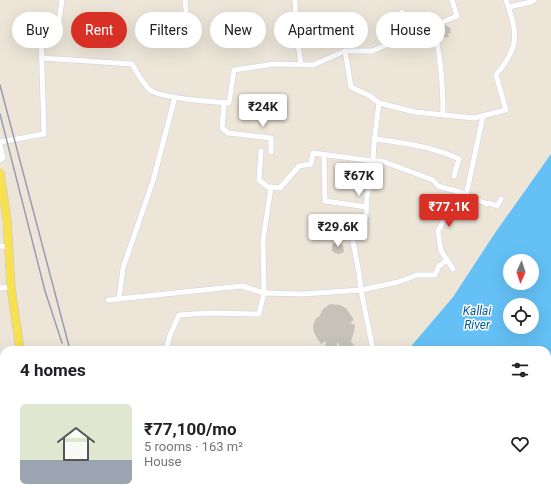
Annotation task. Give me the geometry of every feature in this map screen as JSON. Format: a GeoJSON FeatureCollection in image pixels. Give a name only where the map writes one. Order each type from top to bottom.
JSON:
{"type":"FeatureCollection","features":[{"type":"Feature","properties":{"kind":"main road"},"geometry":{"type":"LineString","coordinates":[[0,173],[7,220],[4,247],[19,346]]}},
{"type":"Feature","properties":{"kind":"street"},"geometry":{"type":"LineString","coordinates":[[0,142],[44,134],[41,38],[57,35],[62,0]]}},
{"type":"Feature","properties":{"kind":"street"},"geometry":{"type":"LineString","coordinates":[[185,0],[186,12]]}},
{"type":"Feature","properties":{"kind":"street"},"geometry":{"type":"LineString","coordinates":[[295,0],[296,30],[301,65]]}},
{"type":"Feature","properties":{"kind":"street"},"geometry":{"type":"LineString","coordinates":[[445,21],[457,16],[452,0]]}},
{"type":"Feature","properties":{"kind":"street"},"geometry":{"type":"LineString","coordinates":[[345,51],[351,87],[370,96],[379,103],[414,112],[474,118],[506,110],[496,75],[506,63],[514,47],[515,34],[506,0]]}},
{"type":"Feature","properties":{"kind":"street"},"geometry":{"type":"LineString","coordinates":[[509,7],[534,0]]}},
{"type":"Feature","properties":{"kind":"street"},"geometry":{"type":"LineString","coordinates":[[42,58],[132,64],[149,90],[176,97],[229,103],[234,70],[275,64],[313,65],[345,51],[372,51],[380,48]]}},
{"type":"Feature","properties":{"kind":"street"},"geometry":{"type":"LineString","coordinates":[[439,48],[442,74],[443,115]]}},
{"type":"Feature","properties":{"kind":"street"},"geometry":{"type":"LineString","coordinates":[[119,299],[123,268],[153,181],[176,97]]}},
{"type":"Feature","properties":{"kind":"street"},"geometry":{"type":"LineString","coordinates":[[224,103],[222,128],[228,133],[271,138],[271,152]]}},
{"type":"Feature","properties":{"kind":"street"},"geometry":{"type":"LineString","coordinates":[[372,344],[348,220],[366,218],[367,196],[372,178],[374,139],[379,103]]}},
{"type":"Feature","properties":{"kind":"street"},"geometry":{"type":"LineString","coordinates":[[453,268],[441,251],[438,231],[447,214],[461,209],[466,196],[483,116]]}},
{"type":"Feature","properties":{"kind":"street"},"geometry":{"type":"LineString","coordinates":[[374,139],[397,142],[449,154],[459,159],[454,176]]}},
{"type":"Feature","properties":{"kind":"street"},"geometry":{"type":"LineString","coordinates":[[0,146],[3,158],[0,160]]}},
{"type":"Feature","properties":{"kind":"street"},"geometry":{"type":"LineString","coordinates":[[261,151],[259,180],[271,187],[280,188],[299,166],[311,164],[313,153],[382,161],[434,180],[438,186],[460,192],[466,196],[497,206],[501,199]]}},
{"type":"Feature","properties":{"kind":"street"},"geometry":{"type":"LineString","coordinates":[[324,155],[325,201],[367,207]]}},
{"type":"Feature","properties":{"kind":"street"},"geometry":{"type":"LineString","coordinates":[[167,346],[170,334],[179,315],[208,313],[259,314],[264,292],[263,240],[271,187]]}},
{"type":"Feature","properties":{"kind":"street"},"geometry":{"type":"LineString","coordinates":[[108,300],[242,286],[264,292],[303,294],[361,290],[398,282],[417,276],[436,275],[439,266],[447,260]]}},
{"type":"Feature","properties":{"kind":"street"},"geometry":{"type":"LineString","coordinates":[[0,288],[11,288]]}},
{"type":"Feature","properties":{"kind":"water","name":"Kallai River"},"geometry":{"type":"Polygon","coordinates":[[[551,154],[551,346],[411,346],[453,297],[495,233],[551,154]]]}},
{"type":"Feature","properties":{"kind":"building"},"geometry":{"type":"Polygon","coordinates":[[[445,26],[450,28],[451,33],[448,34],[449,37],[445,37],[445,26]]]}},
{"type":"Feature","properties":{"kind":"building"},"geometry":{"type":"Polygon","coordinates":[[[340,242],[340,244],[343,245],[344,252],[339,254],[335,253],[332,251],[332,245],[340,242]]]}},
{"type":"Feature","properties":{"kind":"building"},"geometry":{"type":"Polygon","coordinates":[[[330,304],[340,305],[346,308],[354,320],[350,323],[355,325],[351,341],[354,346],[340,346],[337,342],[337,346],[325,346],[326,341],[321,344],[314,333],[313,326],[316,318],[319,317],[323,309],[330,304]]]}},
{"type":"Feature","properties":{"kind":"railway"},"geometry":{"type":"LineString","coordinates":[[0,85],[69,346]]}},
{"type":"Feature","properties":{"kind":"railway"},"geometry":{"type":"LineString","coordinates":[[0,114],[45,291],[62,343]]}}]}
